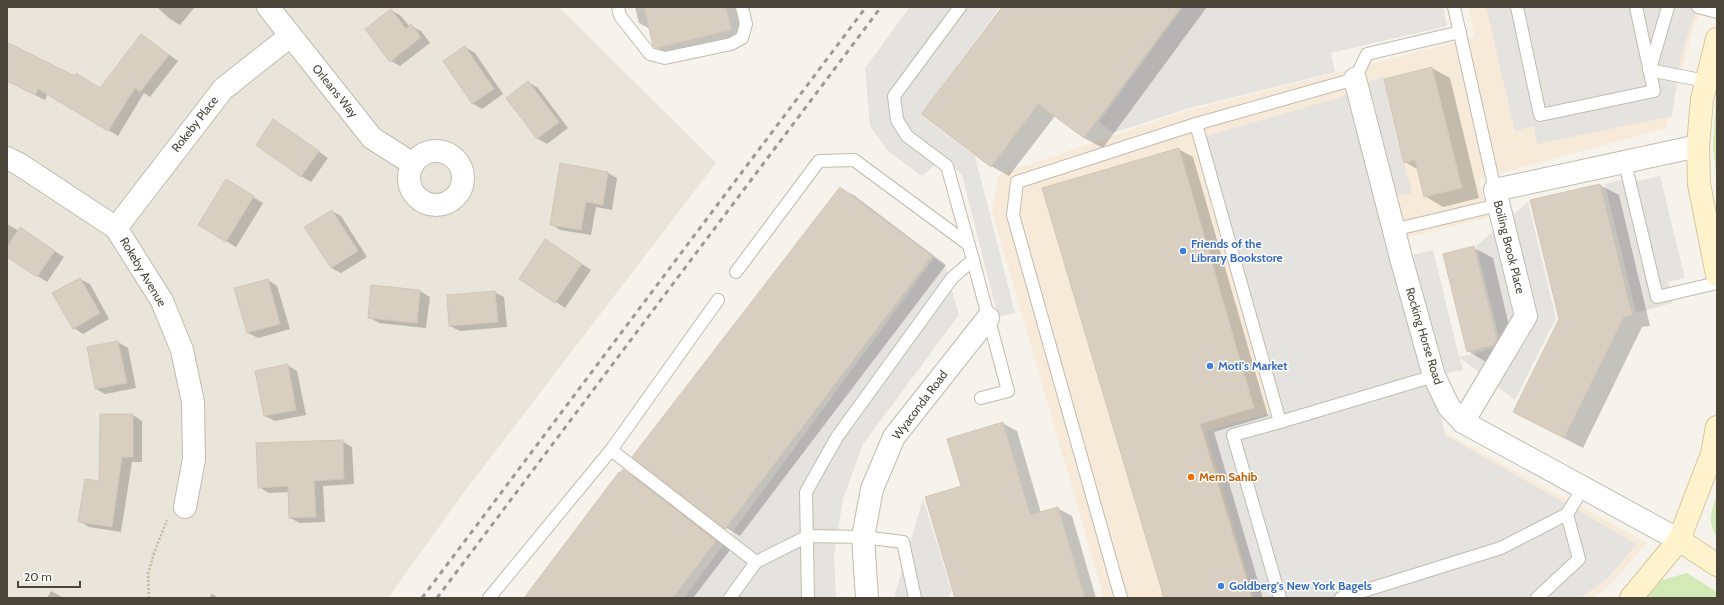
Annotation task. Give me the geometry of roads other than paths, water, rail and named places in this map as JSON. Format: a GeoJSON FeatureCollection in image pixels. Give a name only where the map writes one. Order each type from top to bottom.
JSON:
{"type":"FeatureCollection","features":[{"type":"Feature","properties":{"kind":"street","name":"Orleans Way"},"geometry":{"type":"LineString","coordinates":[[268,7],[372,138],[413,164]]}},
{"type":"Feature","properties":{"kind":"street","name":"Rokeby Place"},"geometry":{"type":"LineString","coordinates":[[116,228],[223,89],[290,36]]}},
{"type":"Feature","properties":{"kind":"street"},"geometry":{"type":"LineString","coordinates":[[1717,39],[1702,99],[1698,146],[1699,184],[1717,275]]}},
{"type":"Feature","properties":{"kind":"street","name":"Rocking Horse Road"},"geometry":{"type":"LineString","coordinates":[[1355,78],[1393,230],[1434,376],[1449,407],[1464,422],[1679,540],[1717,565]]}},
{"type":"Feature","properties":{"kind":"street","name":"Boiling Brook Place"},"geometry":{"type":"LineString","coordinates":[[1464,422],[1526,316],[1497,198],[1625,163],[1698,146]]}},
{"type":"Feature","properties":{"kind":"street","name":"Rokeby Avenue"},"geometry":{"type":"LineString","coordinates":[[7,158],[19,164],[116,228],[162,301],[182,350],[193,402],[194,459],[185,507]]}},
{"type":"Feature","properties":{"kind":"street","name":"Wyaconda Road"},"geometry":{"type":"LineString","coordinates":[[867,598],[863,537],[872,489],[894,437],[988,318]]}},
{"type":"Feature","properties":{"kind":"street"},"geometry":{"type":"LineString","coordinates":[[1631,598],[1679,540],[1712,454],[1717,426]]}},
{"type":"Feature","properties":{"kind":"lane"},"geometry":{"type":"LineString","coordinates":[[618,7],[620,16],[650,54],[665,58],[731,44],[742,38],[746,24],[742,7]]}},
{"type":"Feature","properties":{"kind":"lane"},"geometry":{"type":"LineString","coordinates":[[960,7],[894,96],[897,120],[907,136],[947,166],[1008,391],[981,398]]}},
{"type":"Feature","properties":{"kind":"lane"},"geometry":{"type":"LineString","coordinates":[[1393,230],[1497,198],[1454,7]]}},
{"type":"Feature","properties":{"kind":"lane"},"geometry":{"type":"LineString","coordinates":[[1516,7],[1540,115],[1654,91],[1636,7]]}},
{"type":"Feature","properties":{"kind":"lane"},"geometry":{"type":"LineString","coordinates":[[1649,70],[1668,7]]}},
{"type":"Feature","properties":{"kind":"lane"},"geometry":{"type":"LineString","coordinates":[[1698,7],[1717,12]]}},
{"type":"Feature","properties":{"kind":"lane"},"geometry":{"type":"LineString","coordinates":[[1121,598],[1013,216],[1016,182],[1196,124],[1355,78],[1367,54],[1460,32]]}},
{"type":"Feature","properties":{"kind":"lane"},"geometry":{"type":"LineString","coordinates":[[1649,70],[1706,82]]}},
{"type":"Feature","properties":{"kind":"lane"},"geometry":{"type":"LineString","coordinates":[[1196,124],[1280,422]]}},
{"type":"Feature","properties":{"kind":"lane"},"geometry":{"type":"LineString","coordinates":[[736,272],[819,161],[854,160],[968,244]]}},
{"type":"Feature","properties":{"kind":"lane"},"geometry":{"type":"LineString","coordinates":[[1625,163],[1657,297],[1717,283]]}},
{"type":"Feature","properties":{"kind":"lane"},"geometry":{"type":"LineString","coordinates":[[808,598],[806,492],[837,437],[952,278],[973,260]]}},
{"type":"Feature","properties":{"kind":"lane"},"geometry":{"type":"LineString","coordinates":[[489,598],[611,450],[718,300]]}},
{"type":"Feature","properties":{"kind":"lane"},"geometry":{"type":"LineString","coordinates":[[1280,598],[1233,436],[1434,376]]}},
{"type":"Feature","properties":{"kind":"lane"},"geometry":{"type":"LineString","coordinates":[[611,450],[756,562]]}},
{"type":"Feature","properties":{"kind":"lane"},"geometry":{"type":"LineString","coordinates":[[1341,598],[1501,548],[1567,514],[1583,488]]}},
{"type":"Feature","properties":{"kind":"lane"},"geometry":{"type":"LineString","coordinates":[[1537,598],[1579,559],[1567,514]]}},
{"type":"Feature","properties":{"kind":"lane"},"geometry":{"type":"LineString","coordinates":[[730,598],[756,562],[808,536],[863,537],[903,542],[915,598]]}},
{"type":"Feature","properties":{"kind":"railway"},"geometry":{"type":"LineString","coordinates":[[422,598],[866,7]]}},
{"type":"Feature","properties":{"kind":"railway"},"geometry":{"type":"LineString","coordinates":[[437,598],[881,7]]}},
{"type":"Feature","properties":{"kind":"place","name":"Friends of the Library Bookstore"},"geometry":{"type":"Point","coordinates":[1183,251]}},
{"type":"Feature","properties":{"kind":"place","name":"Moti's Market"},"geometry":{"type":"Point","coordinates":[1210,366]}},
{"type":"Feature","properties":{"kind":"place","name":"Mem Sahib"},"geometry":{"type":"Point","coordinates":[1191,477]}},
{"type":"Feature","properties":{"kind":"place","name":"Goldberg's New York Bagels"},"geometry":{"type":"Point","coordinates":[1221,586]}}]}
